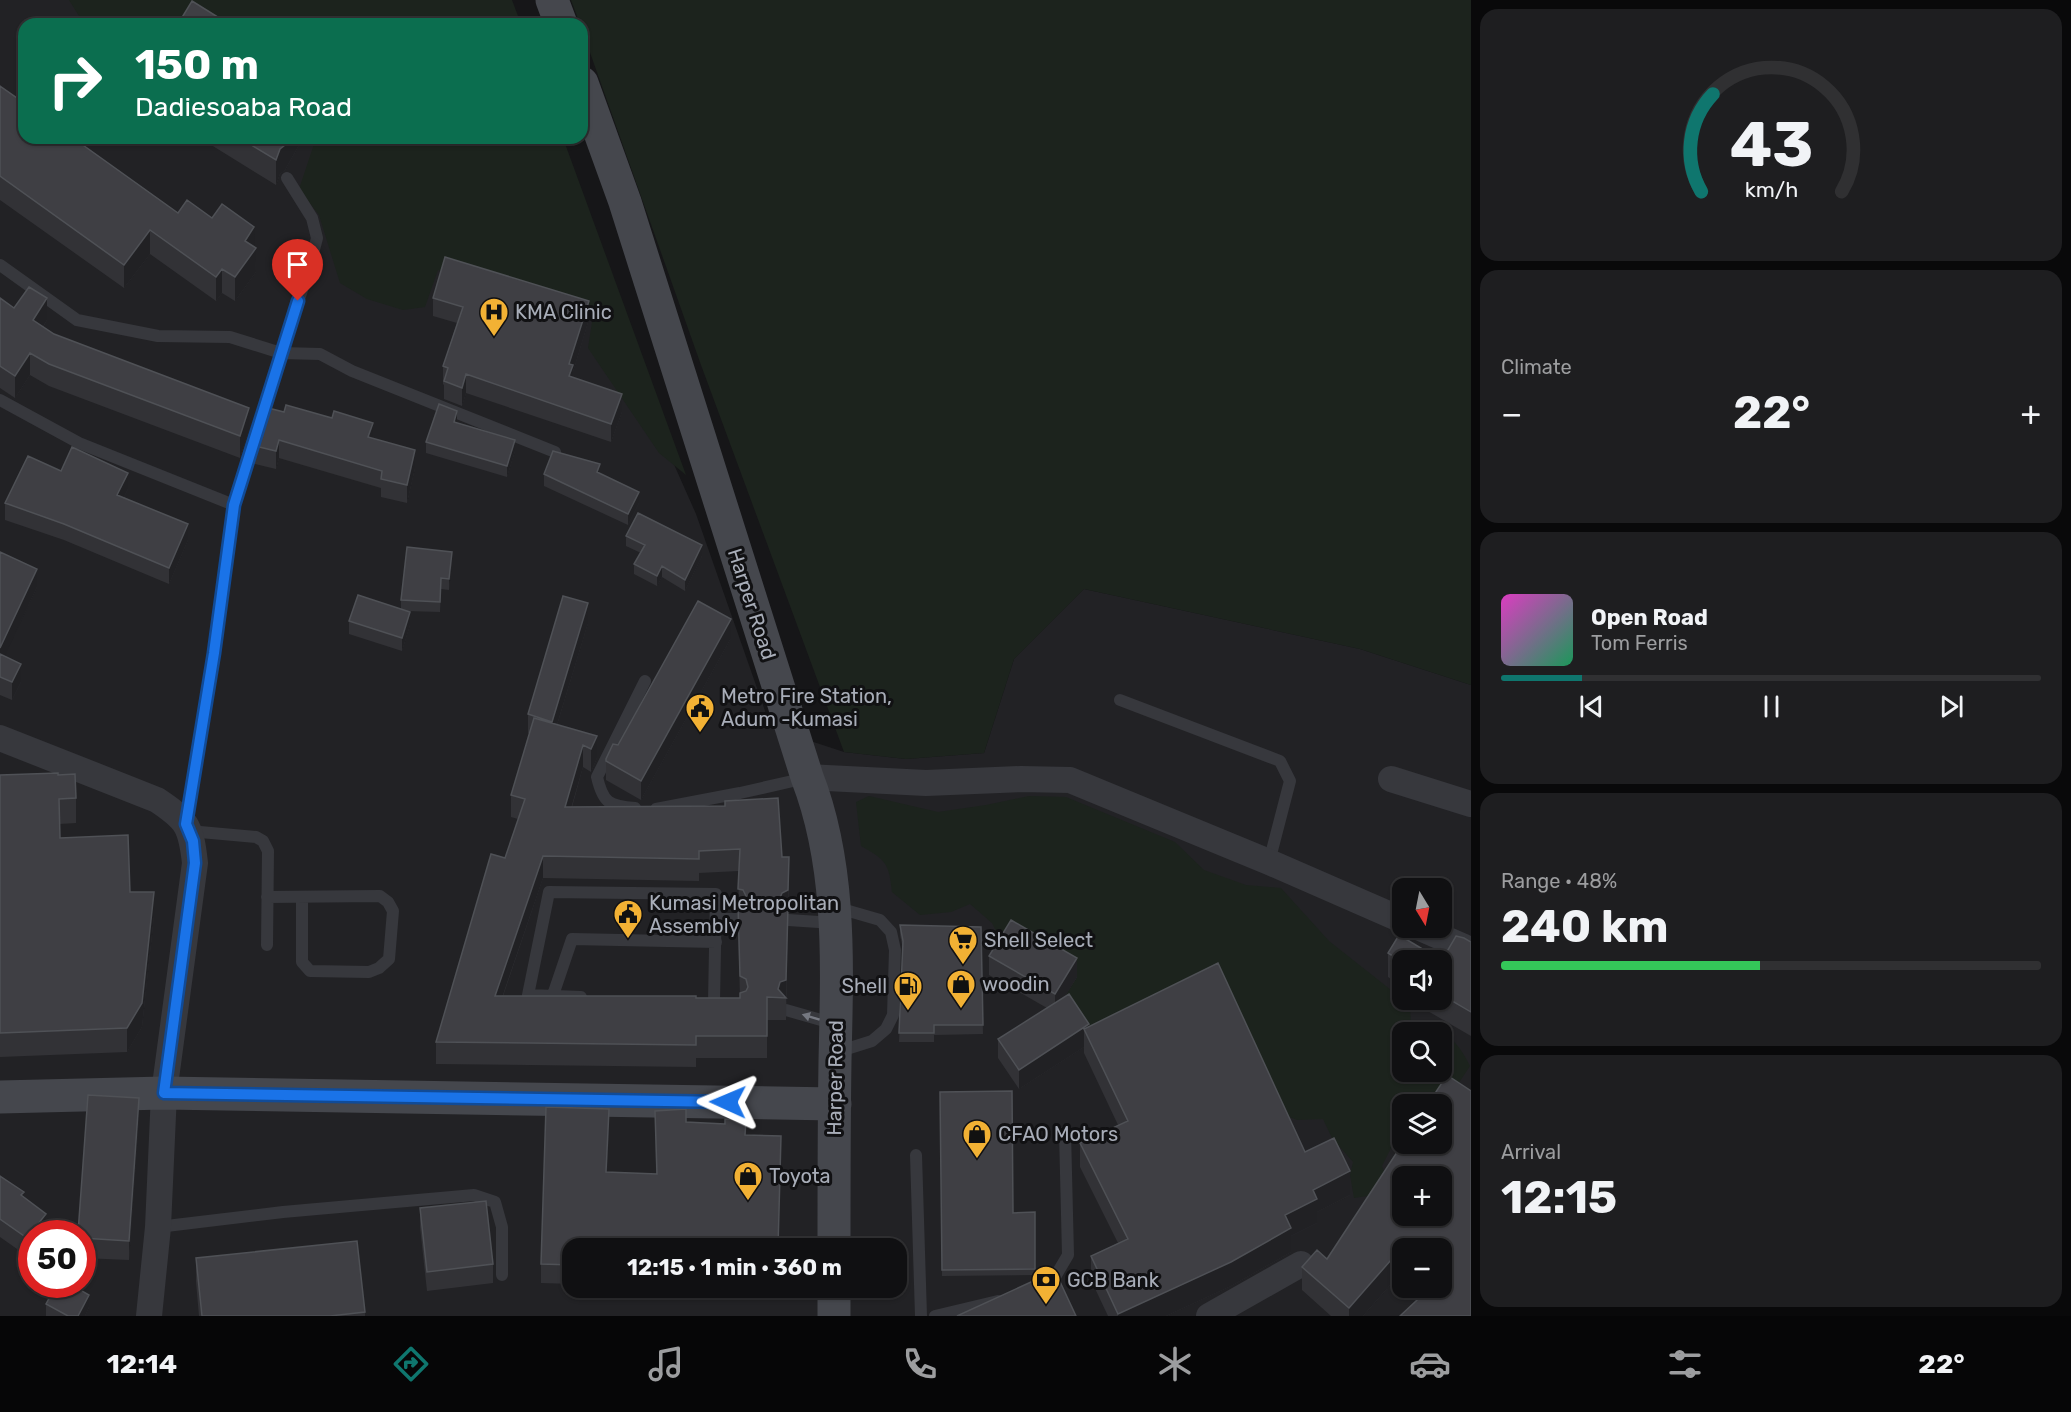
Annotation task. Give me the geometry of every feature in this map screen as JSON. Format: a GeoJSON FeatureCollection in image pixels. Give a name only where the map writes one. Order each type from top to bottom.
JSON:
{"type":"FeatureCollection","features":[{"type":"Feature","properties":{"kind":"main road"},"geometry":{"type":"LineString","coordinates":[[552,0],[559,18]]}},
{"type":"Feature","properties":{"kind":"main road","name":"Harper Road"},"geometry":{"type":"LineString","coordinates":[[588,99],[626,202],[817,803],[828,858],[835,915],[834,1238]]}},
{"type":"Feature","properties":{"kind":"main road"},"geometry":{"type":"LineString","coordinates":[[0,1097],[164,1093],[835,1104]]}},
{"type":"Feature","properties":{"kind":"street"},"geometry":{"type":"LineString","coordinates":[[0,738],[157,800],[174,811],[188,827],[193,841],[195,863],[164,1093],[158,1227],[149,1316]]}},
{"type":"Feature","properties":{"kind":"street"},"geometry":{"type":"LineString","coordinates":[[807,777],[926,783],[1021,779],[1070,780],[1392,916]]}},
{"type":"Feature","properties":{"kind":"street"},"geometry":{"type":"LineString","coordinates":[[1392,779],[1471,804]]}},
{"type":"Feature","properties":{"kind":"street"},"geometry":{"type":"LineString","coordinates":[[1443,938],[1464,947]]}},
{"type":"Feature","properties":{"kind":"street"},"geometry":{"type":"LineString","coordinates":[[1209,1316],[1301,1264]]}},
{"type":"Feature","properties":{"kind":"lane"},"geometry":{"type":"LineString","coordinates":[[267,945],[268,850],[263,841],[256,837],[188,827],[234,505],[317,238],[312,218],[287,178]]}},
{"type":"Feature","properties":{"kind":"lane"},"geometry":{"type":"LineString","coordinates":[[0,265],[77,320],[158,336],[230,337],[281,353],[320,354],[352,371],[555,452]]}},
{"type":"Feature","properties":{"kind":"lane"},"geometry":{"type":"LineString","coordinates":[[0,400],[79,443],[234,505]]}},
{"type":"Feature","properties":{"kind":"lane"},"geometry":{"type":"LineString","coordinates":[[645,681],[597,777],[602,796],[615,807],[657,809],[740,794],[807,777]]}},
{"type":"Feature","properties":{"kind":"lane"},"geometry":{"type":"LineString","coordinates":[[1119,700],[1280,761],[1290,781],[1269,862]]}},
{"type":"Feature","properties":{"kind":"lane"},"geometry":{"type":"LineString","coordinates":[[597,997],[528,995],[549,891],[716,894],[713,1002]]}},
{"type":"Feature","properties":{"kind":"lane"},"geometry":{"type":"LineString","coordinates":[[267,897],[380,896],[388,902],[393,911],[389,959],[379,968],[369,972],[310,971],[302,962],[302,897]]}},
{"type":"Feature","properties":{"kind":"lane"},"geometry":{"type":"LineString","coordinates":[[786,1010],[836,1038],[872,1041],[886,1029],[893,1015],[895,950],[891,932],[880,920],[835,915],[788,920]]}},
{"type":"Feature","properties":{"kind":"lane"},"geometry":{"type":"LineString","coordinates":[[716,919],[738,919]]}},
{"type":"Feature","properties":{"kind":"lane"},"geometry":{"type":"LineString","coordinates":[[553,995],[572,939],[716,942]]}},
{"type":"Feature","properties":{"kind":"lane"},"geometry":{"type":"LineString","coordinates":[[1032,1290],[1052,1282],[1068,1256],[1065,1132]]}},
{"type":"Feature","properties":{"kind":"lane"},"geometry":{"type":"LineString","coordinates":[[916,1155],[921,1316]]}},
{"type":"Feature","properties":{"kind":"lane"},"geometry":{"type":"LineString","coordinates":[[158,1227],[283,1212],[474,1195],[495,1202],[502,1227],[502,1275]]}},
{"type":"Feature","properties":{"kind":"lane"},"geometry":{"type":"LineString","coordinates":[[935,1316],[1011,1297]]}},
{"type":"Feature","properties":{"kind":"shaded area"},"geometry":{"type":"Polygon","coordinates":[[[0,0],[467,0],[475,18],[18,18],[18,144],[532,144],[696,514],[771,728],[844,752],[906,759],[984,753],[1014,659],[1084,589],[1360,649],[1471,685],[1471,1316],[0,1316],[0,0]]]}},
{"type":"Feature","properties":{"kind":"shaded area"},"geometry":{"type":"Polygon","coordinates":[[[69,0],[512,0],[519,18],[80,18],[69,0]]]}},
{"type":"Feature","properties":{"kind":"shaded area"},"geometry":{"type":"Polygon","coordinates":[[[571,0],[1471,0],[1471,685],[1360,649],[1084,589],[1014,659],[984,753],[906,759],[844,752],[701,365],[588,47],[588,18],[578,18],[571,0]]]}},
{"type":"Feature","properties":{"kind":"shaded area"},"geometry":{"type":"Polygon","coordinates":[[[314,144],[565,144],[686,475],[659,453],[588,348],[593,316],[438,270],[425,307],[403,310],[367,299],[340,283],[319,215],[299,189],[314,144]]]}},
{"type":"Feature","properties":{"kind":"shaded area"},"geometry":{"type":"Polygon","coordinates":[[[869,796],[938,812],[1029,796],[1066,797],[1175,842],[1204,870],[1246,885],[1281,888],[1329,941],[1392,991],[1392,1010],[1410,1010],[1411,1022],[1392,1022],[1392,1082],[1452,1082],[1452,1040],[1459,1047],[1470,1066],[1456,1087],[1446,1094],[1392,1094],[1392,1146],[1382,1166],[1386,1177],[1374,1195],[1354,1198],[1350,1175],[1353,1162],[1332,1138],[1323,1119],[1297,1120],[1095,1036],[1069,1009],[1059,970],[1004,947],[992,923],[970,904],[951,912],[920,915],[892,892],[885,863],[861,846],[856,802],[869,796]]]}},
{"type":"Feature","properties":{"kind":"building"},"geometry":{"type":"Polygon","coordinates":[[[192,1],[219,18],[182,18],[192,1]]]}},
{"type":"Feature","properties":{"kind":"building"},"geometry":{"type":"Polygon","coordinates":[[[0,86],[18,99],[18,144],[81,144],[178,213],[187,200],[212,218],[222,204],[254,227],[245,241],[256,248],[235,277],[222,269],[216,277],[150,230],[124,265],[0,176],[0,86]]]}},
{"type":"Feature","properties":{"kind":"building"},"geometry":{"type":"Polygon","coordinates":[[[250,144],[286,144],[280,149],[276,160],[250,144]]]}},
{"type":"Feature","properties":{"kind":"building"},"geometry":{"type":"Polygon","coordinates":[[[445,257],[589,301],[569,364],[573,365],[569,376],[622,394],[611,424],[466,374],[462,388],[444,381],[448,368],[443,366],[463,307],[433,298],[445,257]]]}},
{"type":"Feature","properties":{"kind":"building"},"geometry":{"type":"Polygon","coordinates":[[[29,287],[47,298],[33,320],[54,334],[249,408],[240,436],[49,364],[30,353],[15,376],[0,366],[0,298],[14,308],[29,287]]]}},
{"type":"Feature","properties":{"kind":"building"},"geometry":{"type":"Polygon","coordinates":[[[439,404],[457,411],[454,422],[515,440],[507,466],[426,442],[439,404]]]}},
{"type":"Feature","properties":{"kind":"building"},"geometry":{"type":"Polygon","coordinates":[[[286,405],[332,418],[334,411],[373,423],[368,437],[415,450],[407,485],[381,479],[382,471],[279,440],[276,451],[255,446],[268,408],[284,412],[286,405]]]}},
{"type":"Feature","properties":{"kind":"building"},"geometry":{"type":"Polygon","coordinates":[[[72,447],[128,473],[117,495],[188,524],[169,568],[64,524],[5,503],[28,456],[61,471],[72,447]]]}},
{"type":"Feature","properties":{"kind":"building"},"geometry":{"type":"Polygon","coordinates":[[[553,451],[600,464],[597,472],[639,492],[628,514],[544,474],[553,451]]]}},
{"type":"Feature","properties":{"kind":"building"},"geometry":{"type":"Polygon","coordinates":[[[638,513],[702,545],[685,580],[662,566],[657,576],[634,564],[645,545],[626,536],[638,513]]]}},
{"type":"Feature","properties":{"kind":"building"},"geometry":{"type":"Polygon","coordinates":[[[407,547],[452,552],[449,579],[441,578],[440,602],[401,600],[407,547]]]}},
{"type":"Feature","properties":{"kind":"building"},"geometry":{"type":"Polygon","coordinates":[[[0,552],[37,569],[0,648],[0,552]]]}},
{"type":"Feature","properties":{"kind":"building"},"geometry":{"type":"Polygon","coordinates":[[[358,595],[410,612],[402,638],[349,621],[358,595]]]}},
{"type":"Feature","properties":{"kind":"building"},"geometry":{"type":"Polygon","coordinates":[[[563,596],[588,603],[552,722],[528,714],[563,596]]]}},
{"type":"Feature","properties":{"kind":"building"},"geometry":{"type":"Polygon","coordinates":[[[698,601],[731,619],[641,781],[606,759],[613,744],[618,745],[698,601]]]}},
{"type":"Feature","properties":{"kind":"building"},"geometry":{"type":"Polygon","coordinates":[[[0,654],[21,664],[12,682],[0,677],[0,654]]]}},
{"type":"Feature","properties":{"kind":"building"},"geometry":{"type":"Polygon","coordinates":[[[534,718],[597,736],[591,749],[583,745],[565,807],[725,806],[725,801],[778,798],[782,857],[789,857],[788,890],[782,893],[780,898],[783,904],[788,906],[786,980],[780,982],[778,989],[786,998],[767,997],[767,1036],[696,1036],[696,1045],[436,1042],[491,854],[505,858],[525,799],[511,795],[534,718]],[[740,849],[699,851],[699,859],[543,856],[495,996],[740,998],[740,993],[746,991],[748,987],[746,979],[740,976],[738,905],[745,902],[746,896],[743,890],[738,889],[740,849]]]}},
{"type":"Feature","properties":{"kind":"building"},"geometry":{"type":"Polygon","coordinates":[[[58,773],[58,775],[75,774],[76,798],[59,799],[60,838],[128,835],[130,892],[154,892],[142,1003],[127,1028],[0,1033],[0,775],[58,773]]]}},
{"type":"Feature","properties":{"kind":"building"},"geometry":{"type":"Polygon","coordinates":[[[1011,920],[1077,958],[1055,994],[989,956],[1011,920]]]}},
{"type":"Feature","properties":{"kind":"building"},"geometry":{"type":"Polygon","coordinates":[[[900,925],[981,927],[983,1025],[934,1025],[934,1033],[899,1033],[903,941],[900,925]]]}},
{"type":"Feature","properties":{"kind":"building"},"geometry":{"type":"Polygon","coordinates":[[[1456,936],[1471,942],[1471,1012],[1452,1001],[1452,950],[1448,950],[1456,936]]]}},
{"type":"Feature","properties":{"kind":"building"},"geometry":{"type":"Polygon","coordinates":[[[1397,938],[1404,938],[1424,950],[1392,950],[1392,956],[1388,953],[1397,938]]]}},
{"type":"Feature","properties":{"kind":"building"},"geometry":{"type":"Polygon","coordinates":[[[1218,963],[1305,1152],[1334,1138],[1350,1171],[1313,1190],[1317,1199],[1285,1215],[1291,1228],[1231,1262],[1118,1314],[1091,1256],[1128,1239],[1080,1143],[1128,1121],[1084,1029],[1218,963]]]}},
{"type":"Feature","properties":{"kind":"building"},"geometry":{"type":"Polygon","coordinates":[[[1069,994],[1089,1024],[1019,1070],[998,1039],[1069,994]]]}},
{"type":"Feature","properties":{"kind":"building"},"geometry":{"type":"Polygon","coordinates":[[[1452,1078],[1471,1091],[1471,1316],[1400,1316],[1419,1298],[1452,1298],[1452,1238],[1392,1238],[1392,1261],[1349,1308],[1302,1267],[1317,1250],[1327,1259],[1396,1154],[1452,1154],[1452,1094],[1435,1094],[1442,1082],[1452,1082],[1452,1078]]]}},
{"type":"Feature","properties":{"kind":"building","name":"CFAO Motors"},"geometry":{"type":"Polygon","coordinates":[[[1012,1091],[1013,1213],[1035,1212],[1035,1269],[942,1270],[940,1092],[1012,1091]]]}},
{"type":"Feature","properties":{"kind":"building"},"geometry":{"type":"Polygon","coordinates":[[[88,1095],[139,1098],[129,1241],[96,1239],[96,1220],[79,1220],[88,1095]]]}},
{"type":"Feature","properties":{"kind":"building"},"geometry":{"type":"Polygon","coordinates":[[[546,1107],[609,1109],[606,1172],[657,1174],[655,1111],[686,1109],[686,1122],[725,1124],[725,1119],[746,1120],[745,1135],[781,1136],[778,1238],[562,1238],[562,1265],[541,1264],[546,1107]]]}},
{"type":"Feature","properties":{"kind":"building"},"geometry":{"type":"Polygon","coordinates":[[[0,1176],[24,1192],[21,1195],[46,1214],[41,1220],[18,1220],[18,1232],[0,1219],[0,1176]]]}},
{"type":"Feature","properties":{"kind":"building"},"geometry":{"type":"Polygon","coordinates":[[[486,1201],[493,1264],[427,1272],[420,1208],[486,1201]]]}},
{"type":"Feature","properties":{"kind":"building"},"geometry":{"type":"Polygon","coordinates":[[[357,1241],[365,1312],[330,1316],[202,1316],[196,1258],[357,1241]]]}},
{"type":"Feature","properties":{"kind":"building"},"geometry":{"type":"Polygon","coordinates":[[[1055,1271],[1076,1316],[957,1316],[1055,1271]]]}},
{"type":"Feature","properties":{"kind":"building"},"geometry":{"type":"Polygon","coordinates":[[[49,1298],[87,1298],[78,1316],[68,1316],[46,1304],[49,1298]]]}},
{"type":"Feature","properties":{"kind":"place","name":"KMA Clinic"},"geometry":{"type":"Point","coordinates":[494,338]}},
{"type":"Feature","properties":{"kind":"place","name":"Metro Fire Station, Adum -Kumasi"},"geometry":{"type":"Point","coordinates":[700,734]}},
{"type":"Feature","properties":{"kind":"place","name":"Kumasi Metropolitan Assembly"},"geometry":{"type":"Point","coordinates":[628,940]}},
{"type":"Feature","properties":{"kind":"place","name":"Shell Select"},"geometry":{"type":"Point","coordinates":[963,966]}},
{"type":"Feature","properties":{"kind":"place","name":"woodin"},"geometry":{"type":"Point","coordinates":[961,1010]}},
{"type":"Feature","properties":{"kind":"place","name":"Shell"},"geometry":{"type":"Point","coordinates":[908,1012]}},
{"type":"Feature","properties":{"kind":"place","name":"CFAO Motors"},"geometry":{"type":"Point","coordinates":[977,1160]}},
{"type":"Feature","properties":{"kind":"place","name":"Toyota"},"geometry":{"type":"Point","coordinates":[748,1202]}},
{"type":"Feature","properties":{"kind":"place","name":"GCB Bank"},"geometry":{"type":"Point","coordinates":[1046,1306]}},
{"type":"Feature","properties":{"kind":"route"},"geometry":{"type":"LineString","coordinates":[[298,301],[234,505],[214,653],[186,824],[193,841],[195,863],[164,1093],[728,1102]]}}]}
